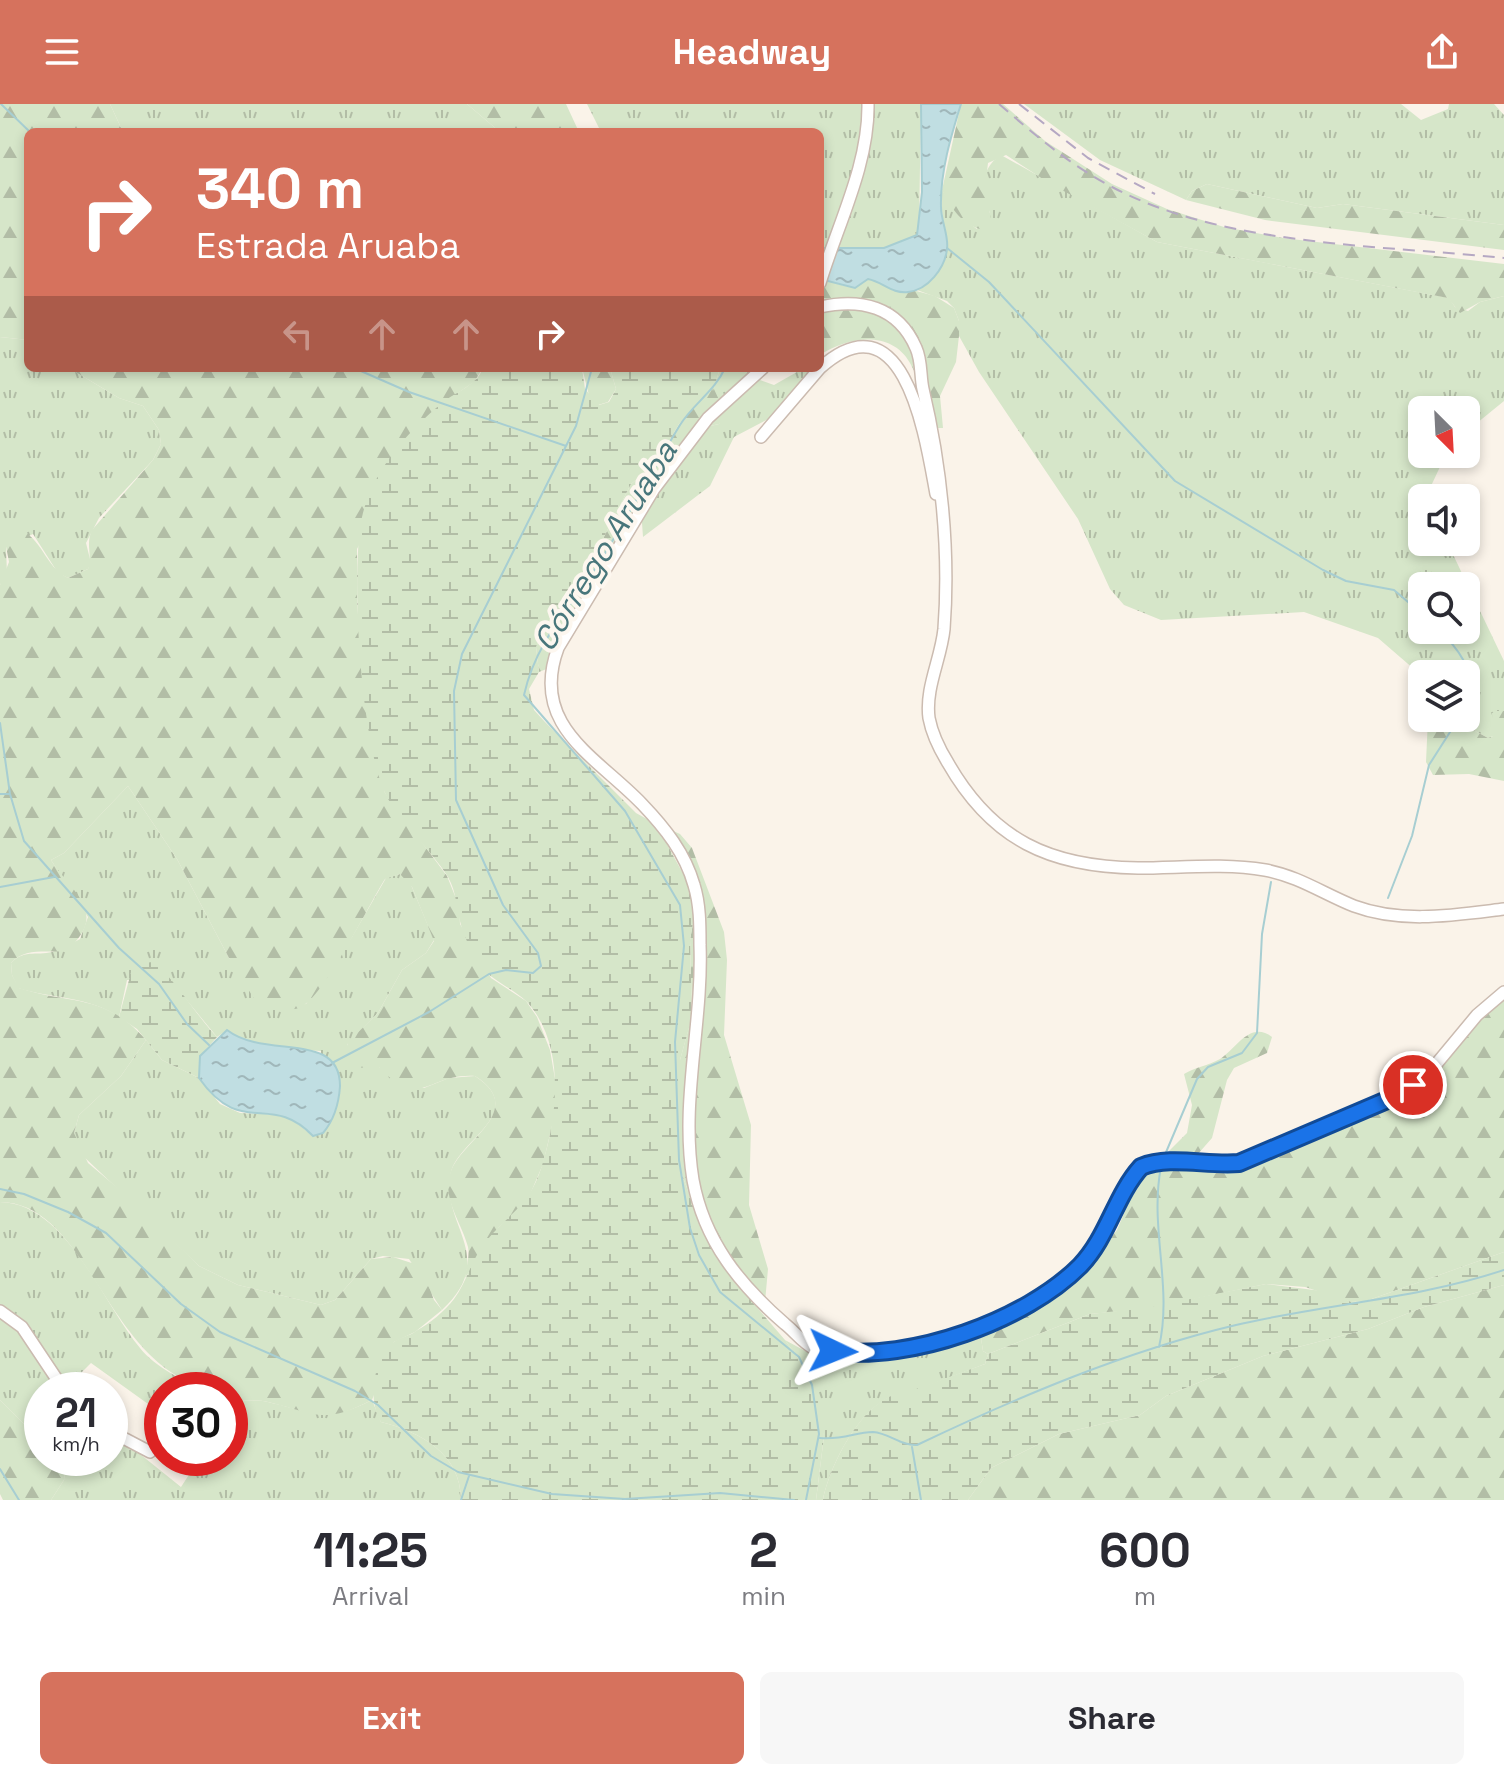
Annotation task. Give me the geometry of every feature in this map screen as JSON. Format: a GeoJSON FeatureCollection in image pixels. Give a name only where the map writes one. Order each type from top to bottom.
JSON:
{"type":"FeatureCollection","features":[{"type":"Feature","properties":{"kind":"street"},"geometry":{"type":"LineString","coordinates":[[824,270],[860,163],[868,124],[868,104]]}},
{"type":"Feature","properties":{"kind":"street"},"geometry":{"type":"LineString","coordinates":[[824,306],[842,302],[869,303],[885,312],[916,347],[942,478],[944,630],[929,699],[929,719],[948,763],[963,786],[1011,838],[1035,851],[1086,862],[1135,868],[1257,869],[1280,873],[1357,907],[1405,917],[1504,909]]}},
{"type":"Feature","properties":{"kind":"street"},"geometry":{"type":"LineString","coordinates":[[824,365],[850,349],[867,348],[885,355],[903,373],[911,387],[924,432],[942,522]]}},
{"type":"Feature","properties":{"kind":"street"},"geometry":{"type":"LineString","coordinates":[[759,372],[708,418],[654,489],[558,648],[550,675],[552,703],[569,734],[606,774],[641,802],[669,833],[684,858],[699,911],[702,992],[689,1112],[693,1179],[701,1212],[733,1273],[813,1349],[855,1354],[901,1351],[954,1336],[1015,1311],[1048,1292],[1080,1265],[1098,1243],[1141,1167],[1152,1163],[1214,1166],[1239,1163],[1387,1100],[1413,1085],[1433,1068],[1477,1015],[1504,992]]}},
{"type":"Feature","properties":{"kind":"street"},"geometry":{"type":"LineString","coordinates":[[761,437],[817,372]]}},
{"type":"Feature","properties":{"kind":"street"},"geometry":{"type":"LineString","coordinates":[[0,1311],[22,1327],[52,1372]]}},
{"type":"Feature","properties":{"kind":"green space"},"geometry":{"type":"Polygon","coordinates":[[[0,104],[110,104],[121,128],[24,128],[24,340],[0,337],[0,104]]]}},
{"type":"Feature","properties":{"kind":"green space"},"geometry":{"type":"Polygon","coordinates":[[[110,104],[467,104],[495,128],[121,128],[110,104]]]}},
{"type":"Feature","properties":{"kind":"green space"},"geometry":{"type":"Polygon","coordinates":[[[467,104],[566,104],[577,128],[495,128],[467,104]]]}},
{"type":"Feature","properties":{"kind":"green space"},"geometry":{"type":"Polygon","coordinates":[[[587,104],[921,104],[919,229],[917,235],[884,248],[824,248],[824,128],[599,128],[587,104]]]}},
{"type":"Feature","properties":{"kind":"green space"},"geometry":{"type":"Polygon","coordinates":[[[961,104],[1003,104],[1045,141],[1112,184],[1167,209],[1224,227],[1283,238],[1504,264],[1504,296],[1480,302],[1460,313],[1448,298],[1157,242],[1049,183],[1006,155],[988,163],[985,188],[992,224],[985,230],[977,228],[959,216],[942,190],[961,104]]]}},
{"type":"Feature","properties":{"kind":"green space"},"geometry":{"type":"Polygon","coordinates":[[[1024,104],[1401,104],[1421,120],[1448,109],[1449,104],[1494,104],[1504,115],[1504,225],[1343,204],[1317,208],[1207,184],[1192,191],[1186,200],[1100,160],[1024,104]]]}},
{"type":"Feature","properties":{"kind":"green space"},"geometry":{"type":"Polygon","coordinates":[[[1001,155],[1157,242],[1449,298],[1455,307],[1468,311],[1480,302],[1504,296],[1504,401],[1480,421],[1480,396],[1408,396],[1408,468],[1439,468],[1432,484],[1408,484],[1408,556],[1454,556],[1461,572],[1408,572],[1408,644],[1480,644],[1480,611],[1504,661],[1504,711],[1497,711],[1493,736],[1488,738],[1477,732],[1480,732],[1480,660],[1408,660],[1408,664],[1378,638],[1304,612],[1161,620],[1124,605],[1110,589],[1078,519],[979,372],[959,336],[959,321],[954,308],[947,301],[917,290],[940,270],[944,258],[942,190],[959,216],[977,229],[990,213],[984,188],[989,166],[1001,155]]]}},
{"type":"Feature","properties":{"kind":"green space"},"geometry":{"type":"Polygon","coordinates":[[[1207,184],[1317,208],[1343,204],[1504,225],[1504,250],[1265,220],[1186,200],[1192,191],[1207,184]]]}},
{"type":"Feature","properties":{"kind":"green space"},"geometry":{"type":"Polygon","coordinates":[[[868,278],[935,296],[954,308],[959,321],[959,336],[956,362],[940,396],[943,428],[936,428],[910,363],[892,345],[880,341],[855,341],[824,353],[824,280],[844,286],[858,285],[868,278]]]}},
{"type":"Feature","properties":{"kind":"green space"},"geometry":{"type":"Polygon","coordinates":[[[0,337],[24,340],[24,372],[76,372],[119,398],[143,406],[159,430],[161,444],[153,460],[99,518],[86,543],[91,563],[88,569],[68,578],[58,573],[33,534],[6,547],[7,574],[0,585],[0,337]]]}},
{"type":"Feature","properties":{"kind":"green space"},"geometry":{"type":"Polygon","coordinates":[[[76,372],[480,372],[474,382],[443,403],[424,421],[357,549],[357,604],[372,739],[385,793],[447,876],[459,906],[460,924],[491,978],[526,1001],[537,1017],[550,1050],[555,1079],[555,1113],[543,1164],[526,1204],[499,1227],[465,1278],[468,1247],[450,1200],[449,1181],[457,1159],[494,1113],[495,1101],[490,1089],[475,1076],[459,1077],[415,1089],[393,1080],[379,1067],[353,1068],[347,1043],[378,1013],[402,970],[426,953],[434,941],[412,887],[400,874],[385,879],[333,970],[309,1001],[294,1009],[261,1010],[229,958],[177,859],[128,786],[64,853],[51,860],[83,904],[85,926],[79,938],[66,951],[29,953],[11,963],[12,975],[19,988],[102,1007],[131,1025],[146,1040],[121,1076],[79,1115],[74,1133],[88,1163],[132,1200],[199,1266],[238,1285],[321,1305],[335,1300],[371,1259],[393,1257],[421,1266],[434,1300],[442,1310],[415,1332],[394,1342],[372,1400],[342,1413],[320,1415],[248,1400],[248,1372],[173,1372],[156,1361],[129,1331],[59,1232],[32,1210],[0,1202],[0,585],[9,562],[4,536],[16,527],[25,532],[54,567],[68,578],[88,569],[92,530],[153,460],[161,444],[159,430],[143,406],[119,398],[76,372]]]}},
{"type":"Feature","properties":{"kind":"green space"},"geometry":{"type":"Polygon","coordinates":[[[583,372],[611,372],[616,389],[608,402],[598,405],[590,399],[583,372]]]}},
{"type":"Feature","properties":{"kind":"green space"},"geometry":{"type":"Polygon","coordinates":[[[583,372],[585,389],[599,405],[609,402],[616,389],[611,372],[719,372],[713,391],[712,388],[679,424],[656,464],[631,484],[588,568],[544,628],[536,647],[539,672],[529,689],[534,710],[545,722],[636,813],[656,824],[687,881],[694,918],[690,940],[692,1017],[680,1060],[680,1169],[702,1229],[730,1276],[803,1365],[820,1401],[824,1436],[816,1500],[461,1500],[454,1470],[446,1458],[424,1439],[381,1422],[377,1413],[374,1380],[387,1350],[396,1340],[414,1333],[450,1304],[483,1245],[532,1190],[548,1143],[555,1101],[553,1058],[539,1019],[527,1002],[481,966],[464,933],[448,877],[385,793],[377,769],[364,698],[357,577],[362,517],[367,500],[382,469],[404,440],[442,403],[471,384],[480,374],[583,372]]]}},
{"type":"Feature","properties":{"kind":"green space"},"geometry":{"type":"Polygon","coordinates":[[[719,372],[767,372],[760,380],[774,385],[797,372],[814,372],[774,416],[734,437],[710,486],[643,537],[641,509],[697,429],[719,424],[727,405],[716,398],[713,391],[719,372]]]}},
{"type":"Feature","properties":{"kind":"green space"},"geometry":{"type":"Polygon","coordinates":[[[713,387],[720,402],[734,404],[719,424],[697,429],[641,509],[640,525],[588,595],[549,668],[539,672],[536,647],[544,628],[588,568],[631,484],[656,464],[679,424],[713,387]]]}},
{"type":"Feature","properties":{"kind":"green space"},"geometry":{"type":"Polygon","coordinates":[[[1504,711],[1504,781],[1469,774],[1433,775],[1426,762],[1427,732],[1477,732],[1488,738],[1493,736],[1492,713],[1504,711]]]}},
{"type":"Feature","properties":{"kind":"green space"},"geometry":{"type":"Polygon","coordinates":[[[128,786],[177,859],[229,958],[272,1007],[306,1004],[352,937],[386,878],[400,874],[409,880],[434,940],[426,953],[402,970],[378,1013],[347,1044],[361,1066],[379,1067],[424,1088],[449,1078],[475,1076],[490,1089],[495,1102],[486,1126],[456,1160],[451,1172],[450,1191],[464,1241],[466,1273],[459,1291],[442,1310],[409,1259],[383,1256],[371,1259],[335,1300],[321,1305],[238,1285],[199,1266],[82,1155],[74,1133],[79,1115],[121,1076],[146,1040],[162,1060],[199,1078],[220,1104],[240,1113],[286,1115],[313,1136],[321,1051],[260,1045],[227,1030],[217,1037],[171,981],[127,980],[119,1017],[83,1001],[18,988],[11,963],[27,954],[49,953],[80,939],[88,917],[51,860],[64,853],[128,786]]]}},
{"type":"Feature","properties":{"kind":"green space"},"geometry":{"type":"Polygon","coordinates":[[[646,819],[680,834],[692,848],[724,932],[727,960],[724,1035],[751,1125],[749,1205],[768,1269],[764,1313],[730,1276],[702,1229],[680,1169],[680,1060],[692,1016],[690,940],[694,918],[681,866],[656,824],[646,819]]]}},
{"type":"Feature","properties":{"kind":"green space"},"geometry":{"type":"Polygon","coordinates":[[[152,962],[168,976],[217,1037],[200,1056],[199,1078],[162,1060],[137,1029],[119,1017],[133,965],[152,962]]]}},
{"type":"Feature","properties":{"kind":"green space"},"geometry":{"type":"Polygon","coordinates":[[[1504,992],[1504,1252],[1366,1301],[1351,1302],[1305,1287],[1266,1284],[1145,1309],[1090,1314],[988,1354],[983,1351],[981,1338],[987,1329],[1021,1316],[1073,1284],[1117,1230],[1137,1183],[1187,1133],[1192,1105],[1184,1074],[1220,1059],[1250,1034],[1257,1032],[1272,1037],[1267,1053],[1234,1068],[1227,1080],[1212,1138],[1190,1163],[1202,1172],[1225,1172],[1396,1096],[1504,992]]]}},
{"type":"Feature","properties":{"kind":"green space"},"geometry":{"type":"Polygon","coordinates":[[[0,1202],[23,1207],[45,1219],[64,1237],[140,1348],[169,1372],[144,1372],[144,1401],[128,1390],[128,1372],[104,1372],[91,1363],[82,1372],[24,1372],[24,1424],[0,1400],[0,1202]]]}},
{"type":"Feature","properties":{"kind":"green space"},"geometry":{"type":"Polygon","coordinates":[[[1504,1252],[1504,1285],[1424,1307],[1368,1329],[1263,1356],[1166,1396],[1140,1415],[1059,1434],[991,1468],[968,1500],[823,1500],[842,1450],[864,1417],[878,1404],[892,1395],[985,1364],[988,1354],[1090,1314],[1145,1308],[1266,1284],[1330,1292],[1351,1302],[1366,1301],[1504,1252]]]}},
{"type":"Feature","properties":{"kind":"green space"},"geometry":{"type":"Polygon","coordinates":[[[1504,1285],[1504,1500],[968,1500],[991,1468],[1059,1434],[1140,1415],[1166,1396],[1263,1356],[1368,1329],[1424,1307],[1504,1285]]]}},
{"type":"Feature","properties":{"kind":"green space"},"geometry":{"type":"Polygon","coordinates":[[[987,1329],[981,1338],[983,1351],[988,1354],[985,1364],[892,1396],[864,1417],[833,1468],[823,1500],[816,1500],[824,1436],[803,1365],[785,1340],[807,1352],[834,1349],[889,1359],[987,1329]]]}},
{"type":"Feature","properties":{"kind":"green space"},"geometry":{"type":"Polygon","coordinates":[[[0,1400],[24,1424],[24,1476],[64,1476],[51,1500],[3,1500],[0,1494],[0,1400]]]}},
{"type":"Feature","properties":{"kind":"green space"},"geometry":{"type":"Polygon","coordinates":[[[248,1400],[332,1414],[372,1400],[381,1422],[424,1439],[446,1458],[459,1484],[461,1500],[51,1500],[64,1476],[128,1476],[128,1444],[144,1457],[144,1476],[167,1476],[181,1487],[188,1476],[248,1476],[248,1400]]]}},
{"type":"Feature","properties":{"kind":"water"},"geometry":{"type":"Polygon","coordinates":[[[921,104],[961,104],[942,181],[941,212],[946,234],[946,256],[929,283],[908,292],[897,291],[868,279],[855,288],[824,280],[824,248],[884,248],[917,235],[922,192],[921,104]]]}},
{"type":"Feature","properties":{"kind":"water"},"geometry":{"type":"Polygon","coordinates":[[[227,1030],[261,1044],[298,1048],[328,1058],[337,1069],[340,1086],[335,1111],[323,1133],[313,1136],[298,1123],[283,1117],[243,1111],[214,1096],[199,1078],[200,1056],[227,1030]]]}},
{"type":"Feature","properties":{"kind":"waterway"},"geometry":{"type":"LineString","coordinates":[[1,104],[26,128]]}},
{"type":"Feature","properties":{"kind":"waterway"},"geometry":{"type":"LineString","coordinates":[[947,248],[989,282],[1175,481],[1323,570],[1346,581],[1394,590],[1408,602]]}},
{"type":"Feature","properties":{"kind":"waterway"},"geometry":{"type":"LineString","coordinates":[[363,372],[409,392],[566,446]]}},
{"type":"Feature","properties":{"kind":"waterway"},"geometry":{"type":"LineString","coordinates":[[332,1063],[429,1012],[489,974],[506,970],[533,973],[541,966],[538,953],[503,905],[456,800],[454,691],[462,654],[576,426],[591,372]]}},
{"type":"Feature","properties":{"kind":"waterway","name":"Córrego Aruaba"},"geometry":{"type":"LineString","coordinates":[[723,372],[680,425],[599,563],[545,641],[524,695],[625,811],[680,905],[684,946],[675,1042],[679,1160],[690,1228],[699,1255],[720,1292],[799,1357],[812,1385],[819,1434],[806,1500]]}},
{"type":"Feature","properties":{"kind":"waterway"},"geometry":{"type":"LineString","coordinates":[[1452,644],[1463,660]]}},
{"type":"Feature","properties":{"kind":"waterway"},"geometry":{"type":"LineString","coordinates":[[0,723],[10,794],[24,841],[119,948],[159,984],[187,1024],[209,1045]]}},
{"type":"Feature","properties":{"kind":"waterway"},"geometry":{"type":"LineString","coordinates":[[1388,898],[1412,836],[1429,765],[1450,732]]}},
{"type":"Feature","properties":{"kind":"waterway"},"geometry":{"type":"LineString","coordinates":[[0,794],[10,794]]}},
{"type":"Feature","properties":{"kind":"waterway"},"geometry":{"type":"LineString","coordinates":[[0,887],[54,877]]}},
{"type":"Feature","properties":{"kind":"waterway"},"geometry":{"type":"LineString","coordinates":[[1164,1157],[1197,1079],[1208,1067],[1242,1053],[1257,1033],[1262,934],[1271,882]]}},
{"type":"Feature","properties":{"kind":"waterway"},"geometry":{"type":"LineString","coordinates":[[1159,1347],[1164,1302],[1158,1212],[1161,1167]]}},
{"type":"Feature","properties":{"kind":"waterway"},"geometry":{"type":"LineString","coordinates":[[0,1189],[24,1194],[68,1212],[106,1233],[181,1304],[220,1332],[355,1391],[378,1405],[431,1456],[458,1472],[552,1494],[625,1499],[720,1493],[794,1500]]}},
{"type":"Feature","properties":{"kind":"waterway"},"geometry":{"type":"LineString","coordinates":[[820,1438],[873,1432],[917,1445],[1073,1377],[1154,1348],[1236,1325],[1404,1295],[1504,1270]]}},
{"type":"Feature","properties":{"kind":"waterway"},"geometry":{"type":"LineString","coordinates":[[912,1447],[921,1500]]}},
{"type":"Feature","properties":{"kind":"waterway"},"geometry":{"type":"LineString","coordinates":[[0,1469],[19,1500]]}},
{"type":"Feature","properties":{"kind":"waterway"},"geometry":{"type":"LineString","coordinates":[[461,1500],[469,1476]]}},
{"type":"Feature","properties":{"kind":"railway"},"geometry":{"type":"LineString","coordinates":[[999,104],[1053,149],[1112,187],[1202,221],[1303,240],[1504,258]]}},
{"type":"Feature","properties":{"kind":"railway"},"geometry":{"type":"LineString","coordinates":[[1019,104],[1088,158],[1155,194]]}},
{"type":"Feature","properties":{"kind":"route"},"geometry":{"type":"LineString","coordinates":[[833,1351],[855,1354],[901,1351],[954,1336],[1015,1311],[1048,1292],[1080,1265],[1098,1243],[1133,1176],[1141,1167],[1172,1162],[1214,1166],[1239,1163],[1387,1100],[1413,1085]]}}]}
